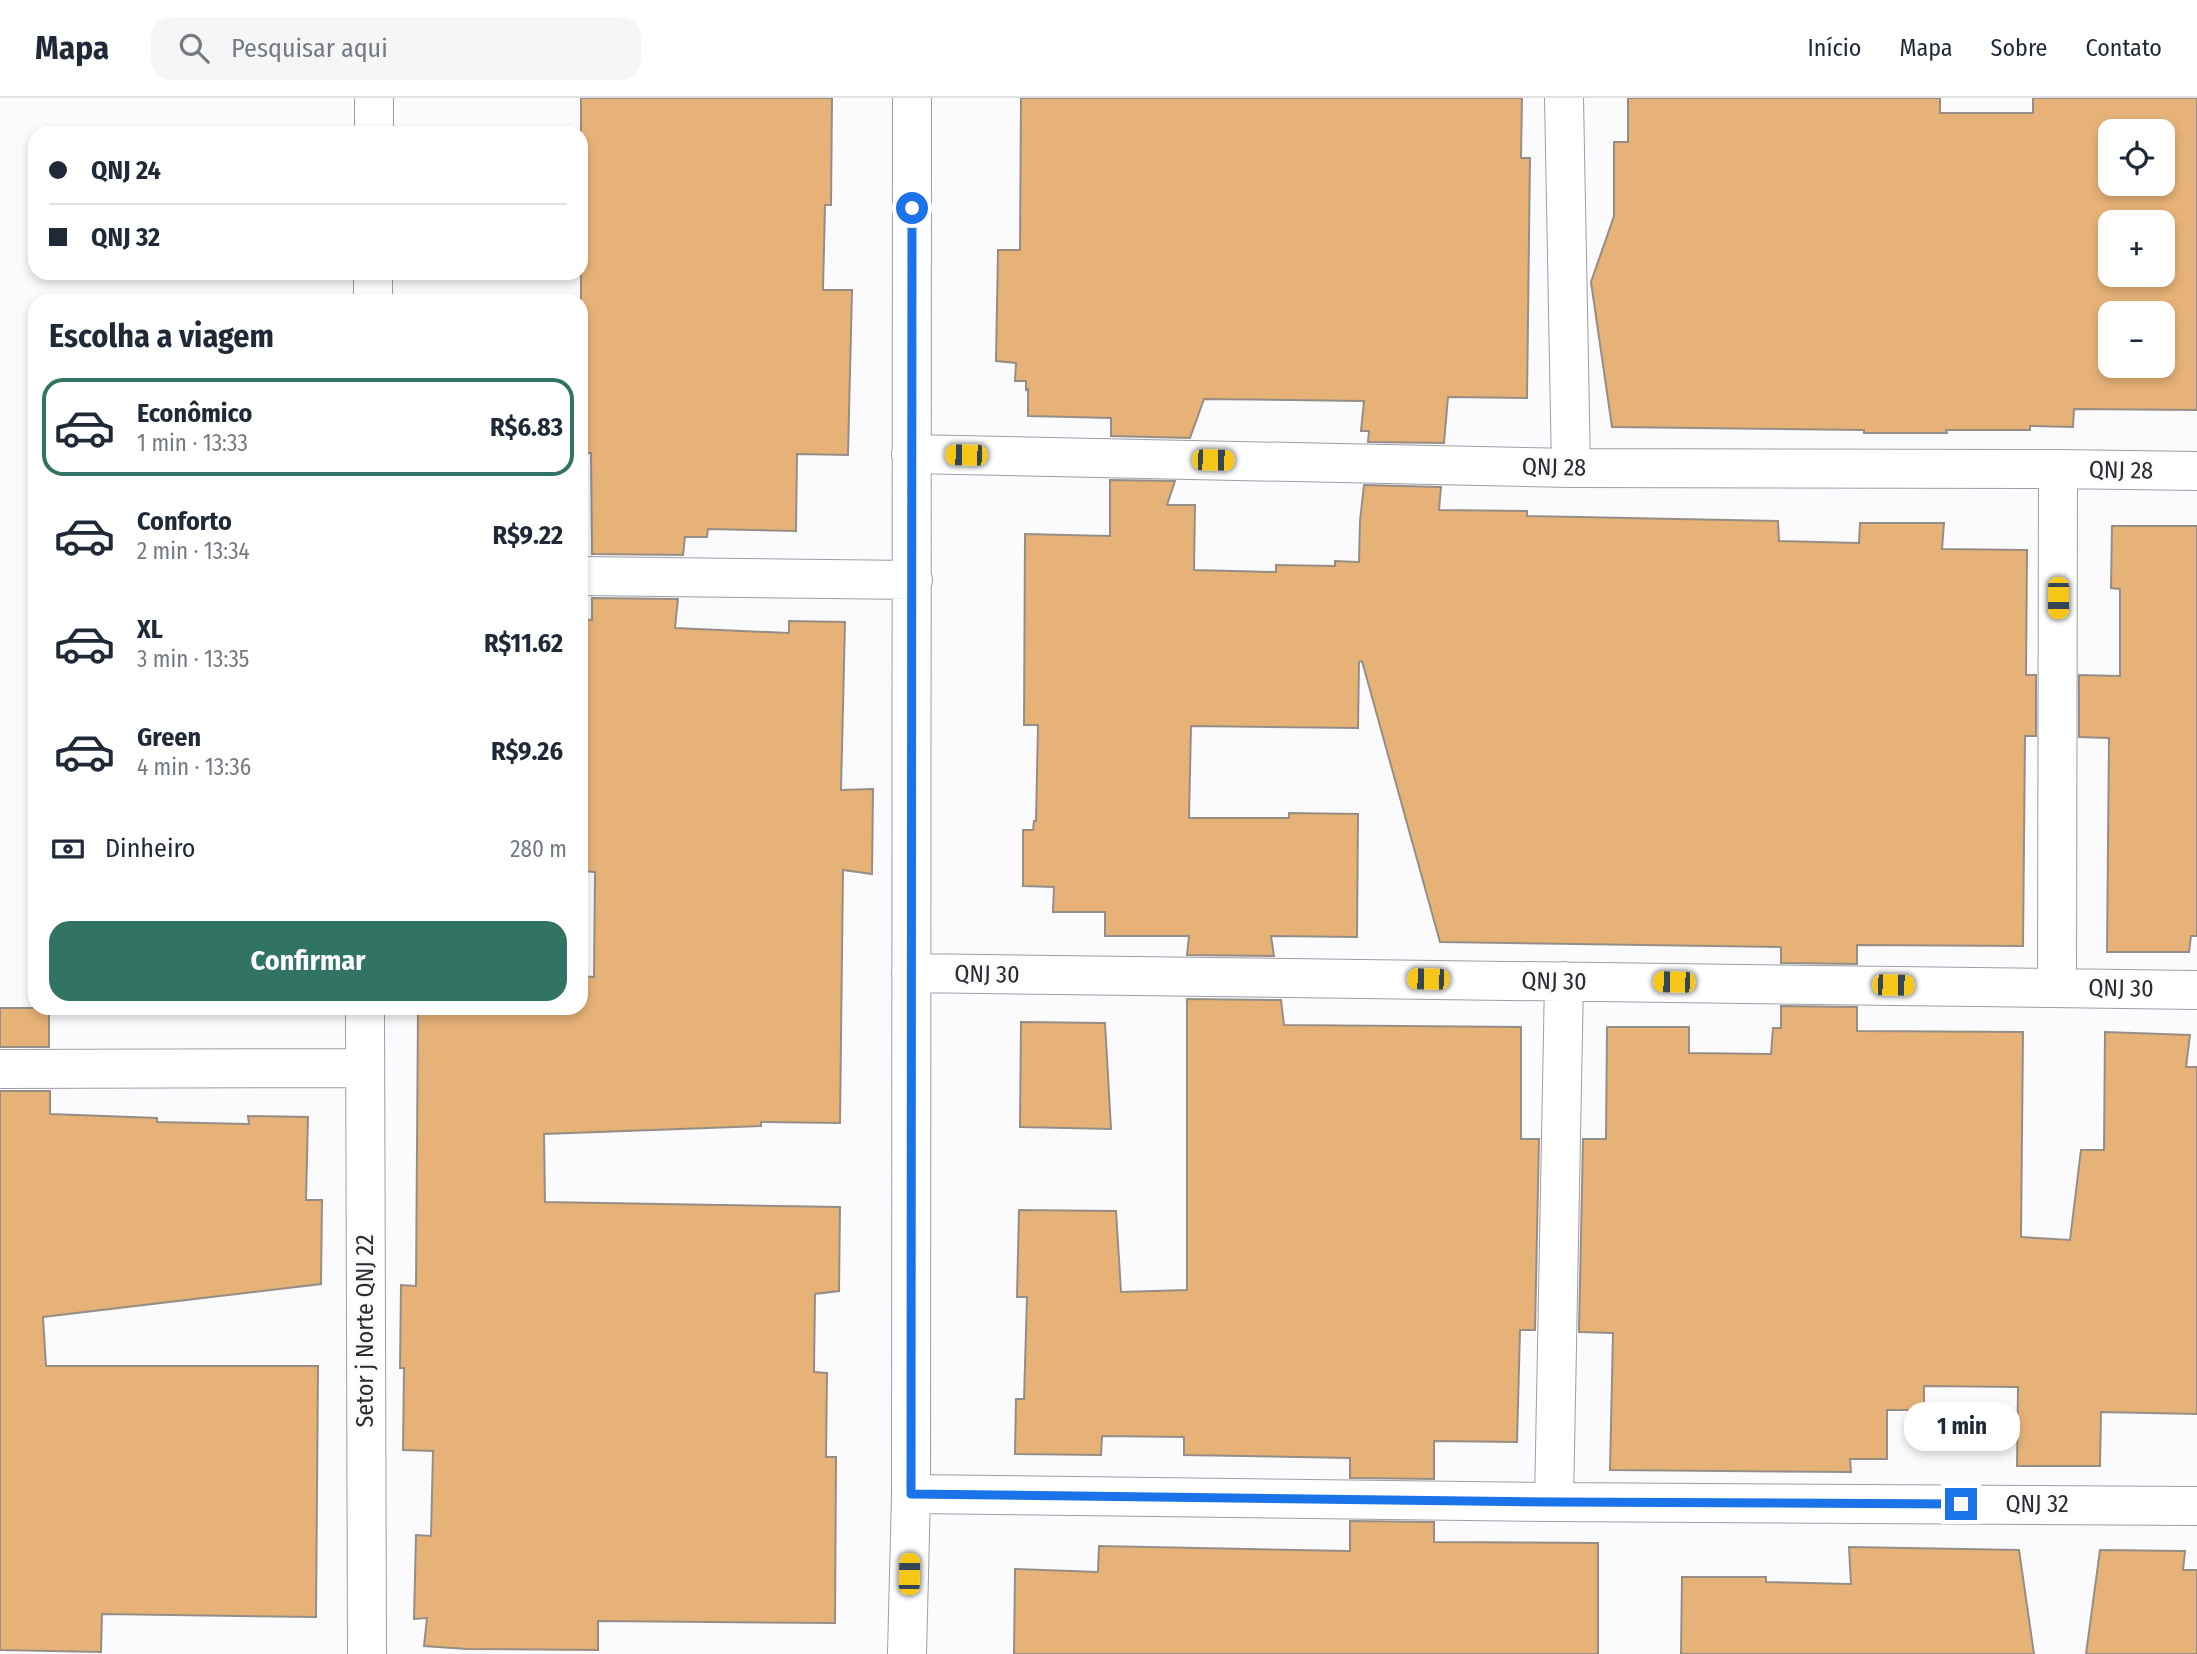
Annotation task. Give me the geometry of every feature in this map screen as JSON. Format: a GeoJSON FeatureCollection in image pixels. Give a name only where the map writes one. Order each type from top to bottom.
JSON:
{"type":"FeatureCollection","features":[{"type":"Feature","properties":{"kind":"street"},"geometry":{"type":"LineString","coordinates":[[374,98],[374,126]]}},
{"type":"Feature","properties":{"kind":"street"},"geometry":{"type":"LineString","coordinates":[[907,1654],[911,1494],[912,98]]}},
{"type":"Feature","properties":{"kind":"street"},"geometry":{"type":"LineString","coordinates":[[1564,98],[1571,468]]}},
{"type":"Feature","properties":{"kind":"street","name":"QNJ 28"},"geometry":{"type":"LineString","coordinates":[[911,454],[1571,468],[2197,471]]}},
{"type":"Feature","properties":{"kind":"street"},"geometry":{"type":"LineString","coordinates":[[2057,987],[2058,469]]}},
{"type":"Feature","properties":{"kind":"street"},"geometry":{"type":"LineString","coordinates":[[588,576],[913,580]]}},
{"type":"Feature","properties":{"kind":"street","name":"QNJ 30"},"geometry":{"type":"LineString","coordinates":[[911,973],[2197,990]]}},
{"type":"Feature","properties":{"kind":"street"},"geometry":{"type":"LineString","coordinates":[[1554,1502],[1564,981]]}},
{"type":"Feature","properties":{"kind":"street","name":"Setor j Norte QNJ 22"},"geometry":{"type":"LineString","coordinates":[[365,1015],[366,1654]]}},
{"type":"Feature","properties":{"kind":"street"},"geometry":{"type":"LineString","coordinates":[[0,1069],[364,1068]]}},
{"type":"Feature","properties":{"kind":"street","name":"QNJ 32"},"geometry":{"type":"LineString","coordinates":[[911,1494],[2197,1506]]}},
{"type":"Feature","properties":{"kind":"building"},"geometry":{"type":"Polygon","coordinates":[[[581,98],[832,98],[831,205],[825,205],[823,290],[852,290],[848,455],[797,454],[796,531],[708,529],[707,537],[685,537],[683,555],[592,554],[591,453],[588,453],[588,294],[581,294],[581,280],[588,280],[588,126],[581,126],[581,98]]]}},
{"type":"Feature","properties":{"kind":"building"},"geometry":{"type":"Polygon","coordinates":[[[1021,98],[1522,98],[1521,158],[1530,158],[1527,398],[1448,397],[1444,443],[1368,442],[1369,431],[1361,431],[1364,401],[1204,399],[1190,438],[1111,436],[1111,418],[1028,416],[1028,389],[1026,390],[1026,381],[1015,381],[1016,363],[996,361],[998,250],[1020,250],[1021,98]]]}},
{"type":"Feature","properties":{"kind":"building"},"geometry":{"type":"Polygon","coordinates":[[[1628,98],[1940,98],[1940,113],[2033,113],[2033,98],[2197,98],[2197,410],[2074,409],[2073,427],[1946,430],[1947,433],[1612,427],[1591,282],[1614,216],[1614,142],[1628,142],[1628,98]]]}},
{"type":"Feature","properties":{"kind":"building"},"geometry":{"type":"Polygon","coordinates":[[[1110,480],[1175,481],[1167,505],[1195,505],[1194,570],[1276,572],[1276,565],[1335,566],[1335,561],[1359,562],[1364,485],[1441,487],[1439,510],[1527,511],[1527,516],[1778,521],[1779,541],[1859,543],[1860,523],[1944,523],[1942,549],[2027,550],[2026,675],[2036,675],[2036,736],[2025,736],[2023,946],[1857,945],[1857,964],[1781,963],[1781,947],[1440,942],[1362,661],[1359,662],[1358,728],[1191,726],[1189,818],[1289,818],[1289,813],[1358,814],[1357,937],[1271,936],[1274,956],[1187,955],[1189,936],[1105,936],[1105,912],[1053,912],[1054,887],[1023,886],[1023,830],[1033,830],[1036,821],[1038,725],[1024,725],[1025,534],[1110,536],[1110,480]]]}},
{"type":"Feature","properties":{"kind":"building"},"geometry":{"type":"Polygon","coordinates":[[[2112,526],[2197,526],[2197,936],[2191,936],[2189,952],[2107,952],[2109,738],[2079,737],[2079,675],[2120,676],[2120,589],[2111,588],[2112,526]]]}},
{"type":"Feature","properties":{"kind":"building"},"geometry":{"type":"Polygon","coordinates":[[[592,598],[678,599],[675,628],[789,633],[789,621],[845,622],[841,790],[873,789],[872,874],[843,870],[840,1123],[761,1122],[761,1126],[544,1134],[545,1202],[840,1207],[839,1291],[815,1294],[814,1372],[827,1373],[826,1457],[836,1457],[835,1623],[598,1621],[598,1650],[424,1646],[427,1618],[414,1619],[416,1535],[431,1536],[433,1451],[403,1450],[404,1368],[400,1368],[401,1285],[416,1286],[418,1015],[588,1015],[588,977],[594,977],[595,872],[588,872],[588,620],[592,620],[592,598]]]}},
{"type":"Feature","properties":{"kind":"building"},"geometry":{"type":"Polygon","coordinates":[[[1187,999],[1281,1000],[1284,1025],[1521,1027],[1521,1139],[1539,1139],[1535,1330],[1520,1330],[1517,1442],[1434,1441],[1434,1479],[1350,1478],[1350,1458],[1184,1455],[1184,1437],[1102,1436],[1101,1455],[1015,1454],[1016,1399],[1024,1399],[1027,1297],[1017,1297],[1019,1210],[1116,1211],[1121,1292],[1187,1290],[1187,999]]]}},
{"type":"Feature","properties":{"kind":"building"},"geometry":{"type":"Polygon","coordinates":[[[1781,1006],[1857,1007],[1857,1031],[2023,1032],[2021,1237],[2070,1240],[2081,1150],[2104,1150],[2105,1032],[2190,1035],[2186,1067],[2197,1067],[2197,1414],[2101,1412],[2100,1466],[2017,1466],[2018,1387],[1924,1386],[1924,1410],[1887,1410],[1887,1459],[1850,1459],[1851,1472],[1610,1470],[1613,1333],[1579,1332],[1583,1139],[1606,1139],[1607,1027],[1689,1027],[1689,1053],[1771,1054],[1773,1028],[1781,1028],[1781,1006]]]}},
{"type":"Feature","properties":{"kind":"building"},"geometry":{"type":"Polygon","coordinates":[[[0,1008],[28,1008],[28,1015],[49,1015],[49,1047],[0,1047],[0,1008]]]}},
{"type":"Feature","properties":{"kind":"building"},"geometry":{"type":"Polygon","coordinates":[[[1021,1022],[1105,1023],[1111,1129],[1020,1127],[1021,1022]]]}},
{"type":"Feature","properties":{"kind":"building"},"geometry":{"type":"Polygon","coordinates":[[[0,1091],[50,1091],[50,1114],[157,1118],[157,1122],[249,1124],[248,1116],[308,1117],[306,1200],[322,1200],[321,1284],[43,1317],[46,1366],[318,1366],[316,1617],[102,1614],[101,1652],[0,1650],[0,1091]]]}},
{"type":"Feature","properties":{"kind":"building"},"geometry":{"type":"Polygon","coordinates":[[[1350,1521],[1434,1522],[1434,1542],[1598,1543],[1598,1654],[1014,1654],[1015,1569],[1098,1572],[1099,1546],[1350,1551],[1350,1521]]]}},
{"type":"Feature","properties":{"kind":"building"},"geometry":{"type":"Polygon","coordinates":[[[1849,1547],[2019,1550],[2034,1654],[1681,1654],[1682,1577],[1766,1577],[1766,1582],[1851,1584],[1849,1547]]]}},
{"type":"Feature","properties":{"kind":"building"},"geometry":{"type":"Polygon","coordinates":[[[2100,1550],[2185,1551],[2183,1570],[2197,1570],[2197,1654],[2086,1654],[2100,1550]]]}},
{"type":"Feature","properties":{"kind":"route"},"geometry":{"type":"LineString","coordinates":[[912,208],[911,1494],[1961,1504]]}}]}
